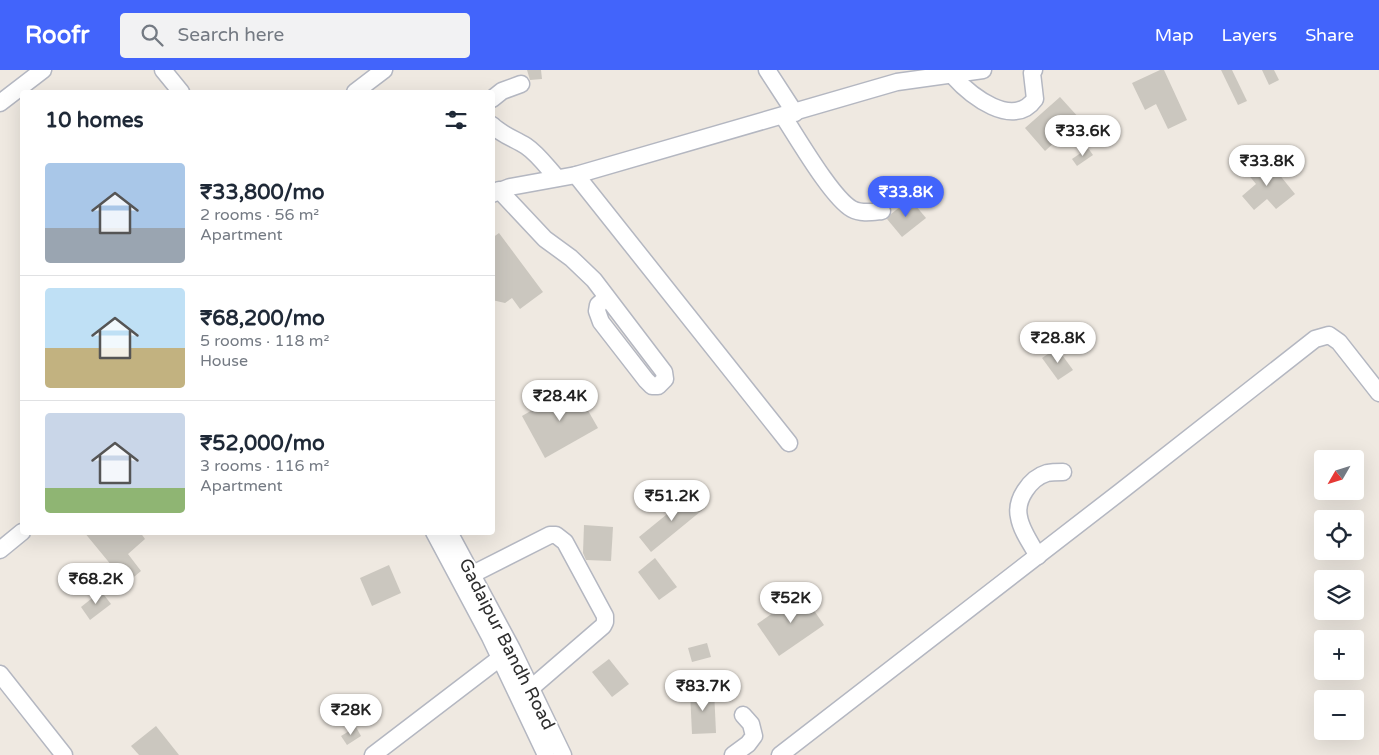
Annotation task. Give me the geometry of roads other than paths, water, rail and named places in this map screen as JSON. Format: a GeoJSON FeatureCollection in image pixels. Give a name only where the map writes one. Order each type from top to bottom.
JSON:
{"type":"FeatureCollection","features":[{"type":"Feature","properties":{"kind":"street"},"geometry":{"type":"LineString","coordinates":[[0,103],[43,70]]}},
{"type":"Feature","properties":{"kind":"street"},"geometry":{"type":"LineString","coordinates":[[163,70],[180,90]]}},
{"type":"Feature","properties":{"kind":"street"},"geometry":{"type":"LineString","coordinates":[[358,90],[384,70]]}},
{"type":"Feature","properties":{"kind":"street"},"geometry":{"type":"LineString","coordinates":[[767,70],[789,114],[829,184],[849,207],[859,212],[882,211]]}},
{"type":"Feature","properties":{"kind":"street"},"geometry":{"type":"LineString","coordinates":[[496,192],[576,175],[897,82],[952,76],[983,70]]}},
{"type":"Feature","properties":{"kind":"street"},"geometry":{"type":"LineString","coordinates":[[952,76],[968,91],[986,103],[1002,110],[1011,111],[1028,107],[1035,99],[1032,73],[1034,70]]}},
{"type":"Feature","properties":{"kind":"street"},"geometry":{"type":"LineString","coordinates":[[495,97],[521,84]]}},
{"type":"Feature","properties":{"kind":"street"},"geometry":{"type":"LineString","coordinates":[[495,127],[535,153],[557,178]]}},
{"type":"Feature","properties":{"kind":"street"},"geometry":{"type":"LineString","coordinates":[[576,175],[789,443]]}},
{"type":"Feature","properties":{"kind":"street"},"geometry":{"type":"LineString","coordinates":[[496,192],[545,238],[585,271],[664,372],[665,379],[658,386],[652,386],[646,380],[601,322],[597,311],[598,305],[606,298]]}},
{"type":"Feature","properties":{"kind":"street"},"geometry":{"type":"LineString","coordinates":[[780,755],[1315,339],[1328,335],[1339,342],[1379,393]]}},
{"type":"Feature","properties":{"kind":"street"},"geometry":{"type":"LineString","coordinates":[[1038,556],[1019,517],[1019,503],[1023,494],[1036,478],[1046,473],[1063,472]]}},
{"type":"Feature","properties":{"kind":"street"},"geometry":{"type":"LineString","coordinates":[[0,550],[20,534]]}},
{"type":"Feature","properties":{"kind":"street"},"geometry":{"type":"LineString","coordinates":[[436,535],[500,658],[546,755]]}},
{"type":"Feature","properties":{"kind":"street","name":"Gadaipur Bandh Road"},"geometry":{"type":"LineString","coordinates":[[451,535],[512,648],[563,755]]}},
{"type":"Feature","properties":{"kind":"street"},"geometry":{"type":"LineString","coordinates":[[473,574],[550,535],[556,535],[565,542],[605,616],[603,626],[530,689]]}},
{"type":"Feature","properties":{"kind":"street"},"geometry":{"type":"LineString","coordinates":[[373,755],[500,658]]}},
{"type":"Feature","properties":{"kind":"street"},"geometry":{"type":"LineString","coordinates":[[0,674],[64,755]]}},
{"type":"Feature","properties":{"kind":"street"},"geometry":{"type":"LineString","coordinates":[[733,755],[748,744],[754,736],[751,724],[743,715]]}}]}
